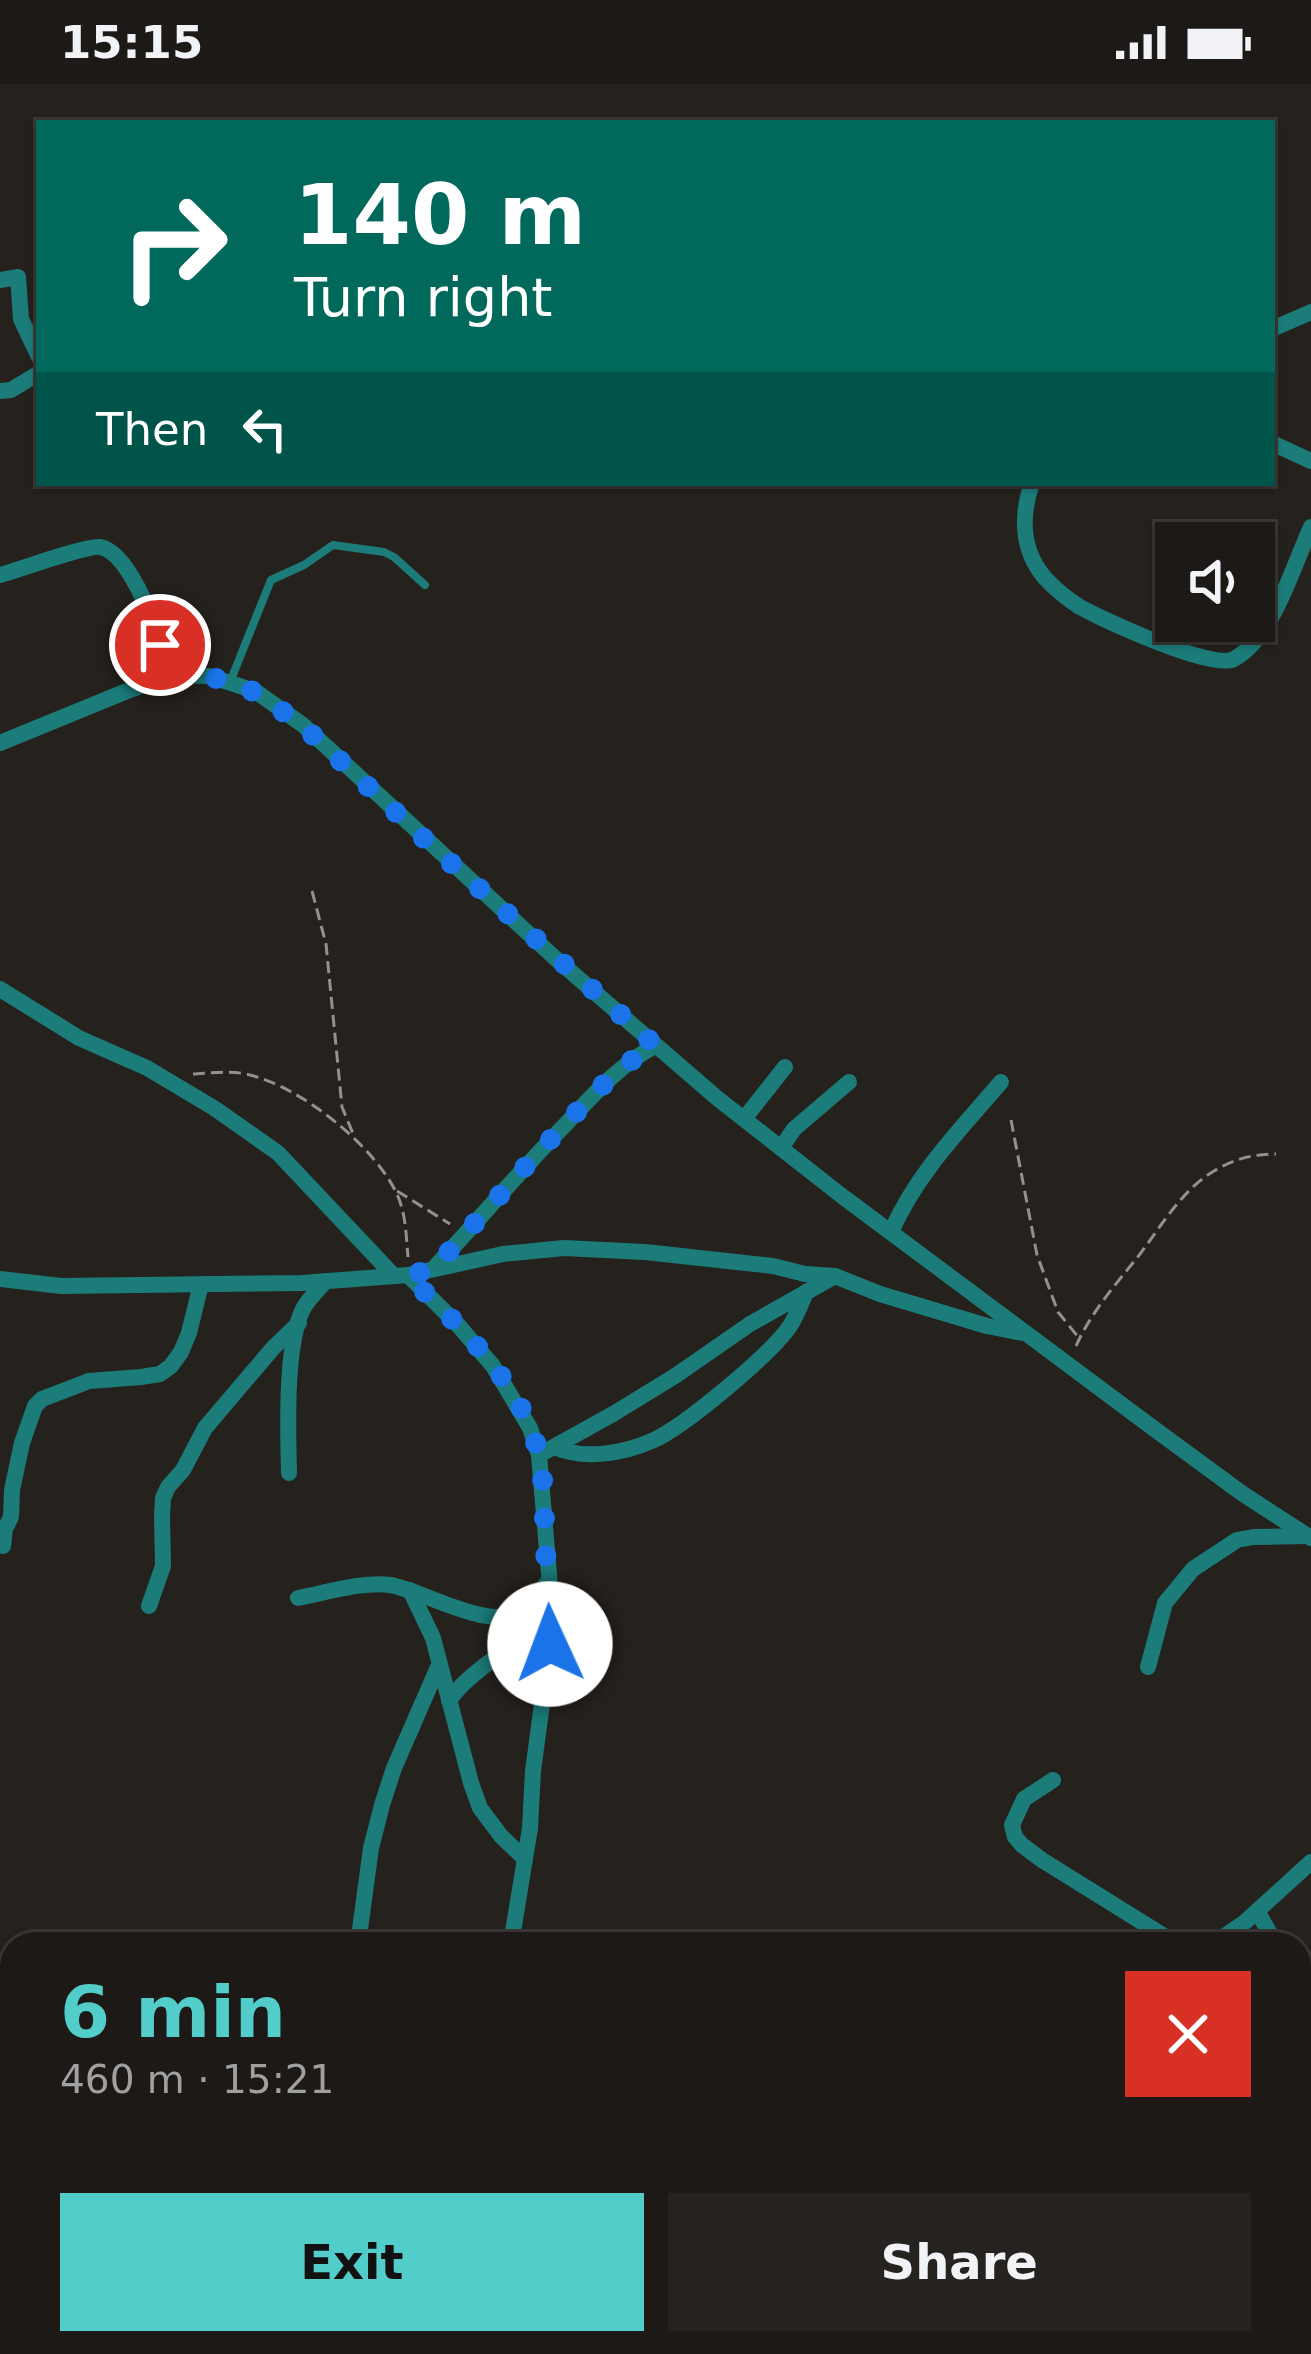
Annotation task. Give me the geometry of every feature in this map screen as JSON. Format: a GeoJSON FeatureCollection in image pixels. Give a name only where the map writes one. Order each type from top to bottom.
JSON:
{"type":"FeatureCollection","features":[{"type":"Feature","properties":{"kind":"street"},"geometry":{"type":"LineString","coordinates":[[0,280],[19,277],[21,319],[36,351]]}},
{"type":"Feature","properties":{"kind":"street"},"geometry":{"type":"LineString","coordinates":[[1275,328],[1311,312]]}},
{"type":"Feature","properties":{"kind":"street"},"geometry":{"type":"LineString","coordinates":[[0,391],[11,391],[36,375]]}},
{"type":"Feature","properties":{"kind":"street"},"geometry":{"type":"LineString","coordinates":[[1275,444],[1311,460]]}},
{"type":"Feature","properties":{"kind":"street"},"geometry":{"type":"LineString","coordinates":[[1031,486],[1023,513],[1024,534],[1043,576],[1078,606],[1215,662],[1232,661],[1260,638],[1311,526]]}},
{"type":"Feature","properties":{"kind":"street"},"geometry":{"type":"LineString","coordinates":[[0,575],[92,548],[108,550],[129,571],[174,675]]}},
{"type":"Feature","properties":{"kind":"street"},"geometry":{"type":"LineString","coordinates":[[0,743],[174,675],[209,676],[255,692],[302,725],[450,863],[744,1119],[1243,1494],[1310,1537]]}},
{"type":"Feature","properties":{"kind":"street"},"geometry":{"type":"LineString","coordinates":[[0,989],[79,1038],[161,1076],[278,1153],[458,1325],[493,1366],[546,1451],[550,1644],[530,1828],[513,1932]]}},
{"type":"Feature","properties":{"kind":"street"},"geometry":{"type":"LineString","coordinates":[[432,1270],[614,1073],[656,1046]]}},
{"type":"Feature","properties":{"kind":"street"},"geometry":{"type":"LineString","coordinates":[[744,1119],[784,1067]]}},
{"type":"Feature","properties":{"kind":"street"},"geometry":{"type":"LineString","coordinates":[[781,1148],[794,1129],[849,1082]]}},
{"type":"Feature","properties":{"kind":"street"},"geometry":{"type":"LineString","coordinates":[[891,1232],[925,1172],[1001,1082]]}},
{"type":"Feature","properties":{"kind":"street"},"geometry":{"type":"LineString","coordinates":[[0,1279],[61,1286],[326,1281],[404,1275],[503,1253],[564,1248],[700,1257],[835,1276],[880,1294],[1028,1334]]}},
{"type":"Feature","properties":{"kind":"street"},"geometry":{"type":"LineString","coordinates":[[546,1451],[835,1276]]}},
{"type":"Feature","properties":{"kind":"street"},"geometry":{"type":"LineString","coordinates":[[289,1473],[290,1382],[299,1323],[308,1302],[326,1281]]}},
{"type":"Feature","properties":{"kind":"street"},"geometry":{"type":"LineString","coordinates":[[3,1546],[22,1443],[35,1406],[41,1399],[89,1381],[160,1374],[171,1366],[189,1334],[201,1284]]}},
{"type":"Feature","properties":{"kind":"street"},"geometry":{"type":"LineString","coordinates":[[546,1451],[608,1453],[651,1442],[732,1382],[782,1335],[806,1292]]}},
{"type":"Feature","properties":{"kind":"street"},"geometry":{"type":"LineString","coordinates":[[149,1606],[163,1566],[163,1498],[168,1487],[183,1470],[205,1428],[299,1323]]}},
{"type":"Feature","properties":{"kind":"street"},"geometry":{"type":"LineString","coordinates":[[1148,1667],[1165,1603],[1193,1569],[1237,1540],[1310,1537]]}},
{"type":"Feature","properties":{"kind":"street"},"geometry":{"type":"LineString","coordinates":[[298,1598],[380,1584],[410,1590],[454,1609],[499,1617],[520,1613],[548,1582]]}},
{"type":"Feature","properties":{"kind":"street"},"geometry":{"type":"LineString","coordinates":[[410,1590],[433,1638],[481,1808],[525,1859]]}},
{"type":"Feature","properties":{"kind":"street"},"geometry":{"type":"LineString","coordinates":[[449,1701],[461,1683],[522,1633],[531,1601]]}},
{"type":"Feature","properties":{"kind":"street"},"geometry":{"type":"LineString","coordinates":[[360,1932],[370,1849],[382,1805],[440,1664]]}},
{"type":"Feature","properties":{"kind":"street"},"geometry":{"type":"LineString","coordinates":[[1053,1780],[1024,1799],[1012,1825],[1015,1837],[1042,1860],[1159,1932]]}},
{"type":"Feature","properties":{"kind":"street"},"geometry":{"type":"LineString","coordinates":[[1240,1932],[1311,1862]]}},
{"type":"Feature","properties":{"kind":"street"},"geometry":{"type":"LineString","coordinates":[[1257,1911],[1269,1932]]}},
{"type":"Feature","properties":{"kind":"lane"},"geometry":{"type":"LineString","coordinates":[[230,683],[271,580],[315,559],[333,544],[394,557],[425,585]]}},
{"type":"Feature","properties":{"kind":"path"},"geometry":{"type":"LineString","coordinates":[[312,891],[326,944],[342,1107],[356,1142]]}},
{"type":"Feature","properties":{"kind":"path"},"geometry":{"type":"LineString","coordinates":[[161,1076],[249,1075],[284,1088],[336,1123],[395,1190],[402,1207],[404,1275]]}},
{"type":"Feature","properties":{"kind":"path"},"geometry":{"type":"LineString","coordinates":[[1011,1120],[1037,1255],[1058,1312],[1079,1338]]}},
{"type":"Feature","properties":{"kind":"path"},"geometry":{"type":"LineString","coordinates":[[1067,1364],[1102,1303],[1188,1191],[1236,1160],[1276,1154]]}},
{"type":"Feature","properties":{"kind":"path"},"geometry":{"type":"LineString","coordinates":[[395,1190],[466,1234]]}},
{"type":"Feature","properties":{"kind":"route"},"geometry":{"type":"LineString","coordinates":[[160,645],[174,675],[209,676],[255,692],[302,725],[656,1046],[614,1073],[432,1270],[407,1275],[493,1366],[530,1428],[543,1489],[550,1644]]}}]}
